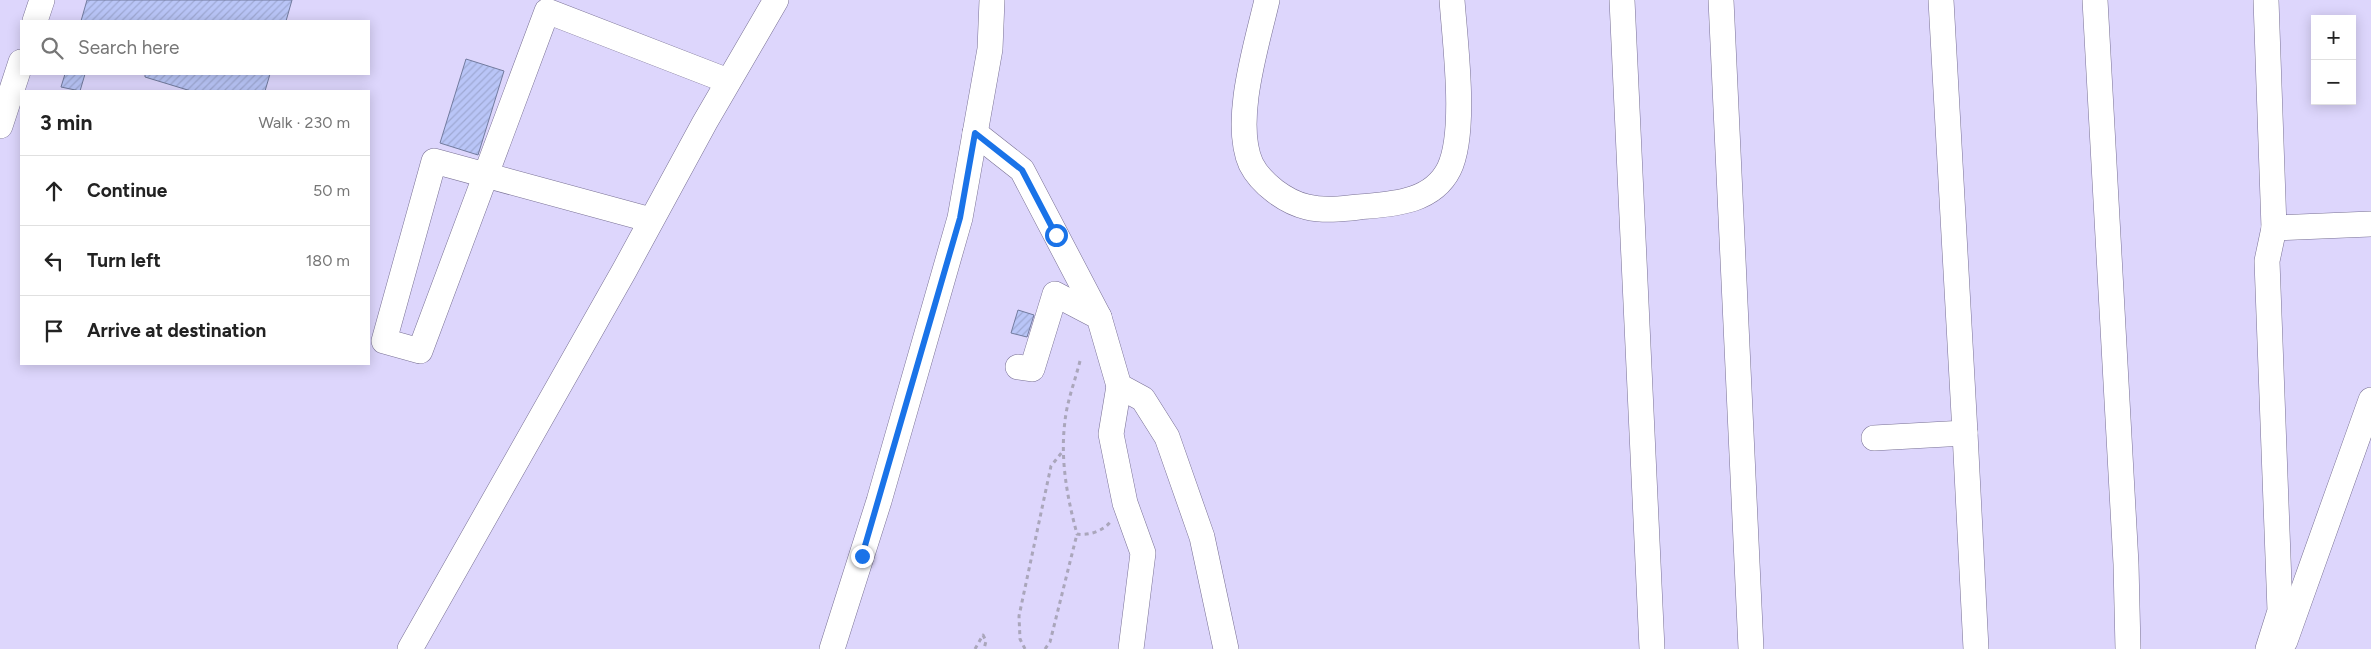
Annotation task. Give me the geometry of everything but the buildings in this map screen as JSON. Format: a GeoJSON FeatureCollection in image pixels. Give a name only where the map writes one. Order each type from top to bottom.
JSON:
{"type":"FeatureCollection","features":[{"type":"Feature","properties":{"kind":"lane"},"geometry":{"type":"LineString","coordinates":[[35,20],[42,0]]}},
{"type":"Feature","properties":{"kind":"lane"},"geometry":{"type":"LineString","coordinates":[[410,649],[728,81],[776,0]]}},
{"type":"Feature","properties":{"kind":"lane"},"geometry":{"type":"LineString","coordinates":[[832,649],[879,501],[960,218],[990,49],[992,0]]}},
{"type":"Feature","properties":{"kind":"lane"},"geometry":{"type":"LineString","coordinates":[[1267,0],[1247,101],[1244,127],[1247,147],[1252,164],[1261,177],[1282,196],[1300,205],[1322,210],[1401,204],[1425,193],[1444,178],[1456,144],[1458,122],[1452,0]]}},
{"type":"Feature","properties":{"kind":"lane"},"geometry":{"type":"LineString","coordinates":[[1622,0],[1652,649]]}},
{"type":"Feature","properties":{"kind":"lane"},"geometry":{"type":"LineString","coordinates":[[1721,0],[1751,649]]}},
{"type":"Feature","properties":{"kind":"lane"},"geometry":{"type":"LineString","coordinates":[[1942,0],[1976,649]]}},
{"type":"Feature","properties":{"kind":"lane"},"geometry":{"type":"LineString","coordinates":[[2095,0],[2125,554],[2128,649]]}},
{"type":"Feature","properties":{"kind":"lane"},"geometry":{"type":"LineString","coordinates":[[2266,0],[2274,228],[2267,261],[2280,611],[2268,649]]}},
{"type":"Feature","properties":{"kind":"lane"},"geometry":{"type":"LineString","coordinates":[[651,220],[485,175],[434,161],[384,341],[420,350],[485,175],[547,11],[728,81]]}},
{"type":"Feature","properties":{"kind":"lane"},"geometry":{"type":"LineString","coordinates":[[0,126],[20,65]]}},
{"type":"Feature","properties":{"kind":"lane"},"geometry":{"type":"LineString","coordinates":[[975,133],[1022,170],[1099,317],[1120,386],[1110,434],[1125,503],[1142,553],[1131,649]]}},
{"type":"Feature","properties":{"kind":"lane"},"geometry":{"type":"LineString","coordinates":[[2274,228],[2371,224]]}},
{"type":"Feature","properties":{"kind":"lane"},"geometry":{"type":"LineString","coordinates":[[1018,368],[1032,369],[1055,294],[1099,317]]}},
{"type":"Feature","properties":{"kind":"lane"},"geometry":{"type":"LineString","coordinates":[[1120,386],[1143,400],[1167,437],[1202,537],[1226,649]]}},
{"type":"Feature","properties":{"kind":"lane"},"geometry":{"type":"LineString","coordinates":[[2282,649],[2371,400]]}},
{"type":"Feature","properties":{"kind":"lane"},"geometry":{"type":"LineString","coordinates":[[1874,438],[1965,433]]}},
{"type":"Feature","properties":{"kind":"path"},"geometry":{"type":"LineString","coordinates":[[1044,649],[1050,642],[1077,534],[1062,459],[1065,419],[1080,361]]}},
{"type":"Feature","properties":{"kind":"path"},"geometry":{"type":"LineString","coordinates":[[1025,649],[1020,638],[1019,616],[1051,466],[1063,451]]}},
{"type":"Feature","properties":{"kind":"path"},"geometry":{"type":"LineString","coordinates":[[1077,534],[1083,535],[1103,529],[1125,503]]}},
{"type":"Feature","properties":{"kind":"path"},"geometry":{"type":"LineString","coordinates":[[975,649],[983,635],[986,641],[984,649]]}},
{"type":"Feature","properties":{"kind":"shaded area"},"geometry":{"type":"Polygon","coordinates":[[[0,0],[2371,0],[2371,649],[0,649],[0,0]]]}},
{"type":"Feature","properties":{"kind":"route"},"geometry":{"type":"LineString","coordinates":[[862,556],[960,218],[975,133],[1022,170],[1056,235]]}}]}
